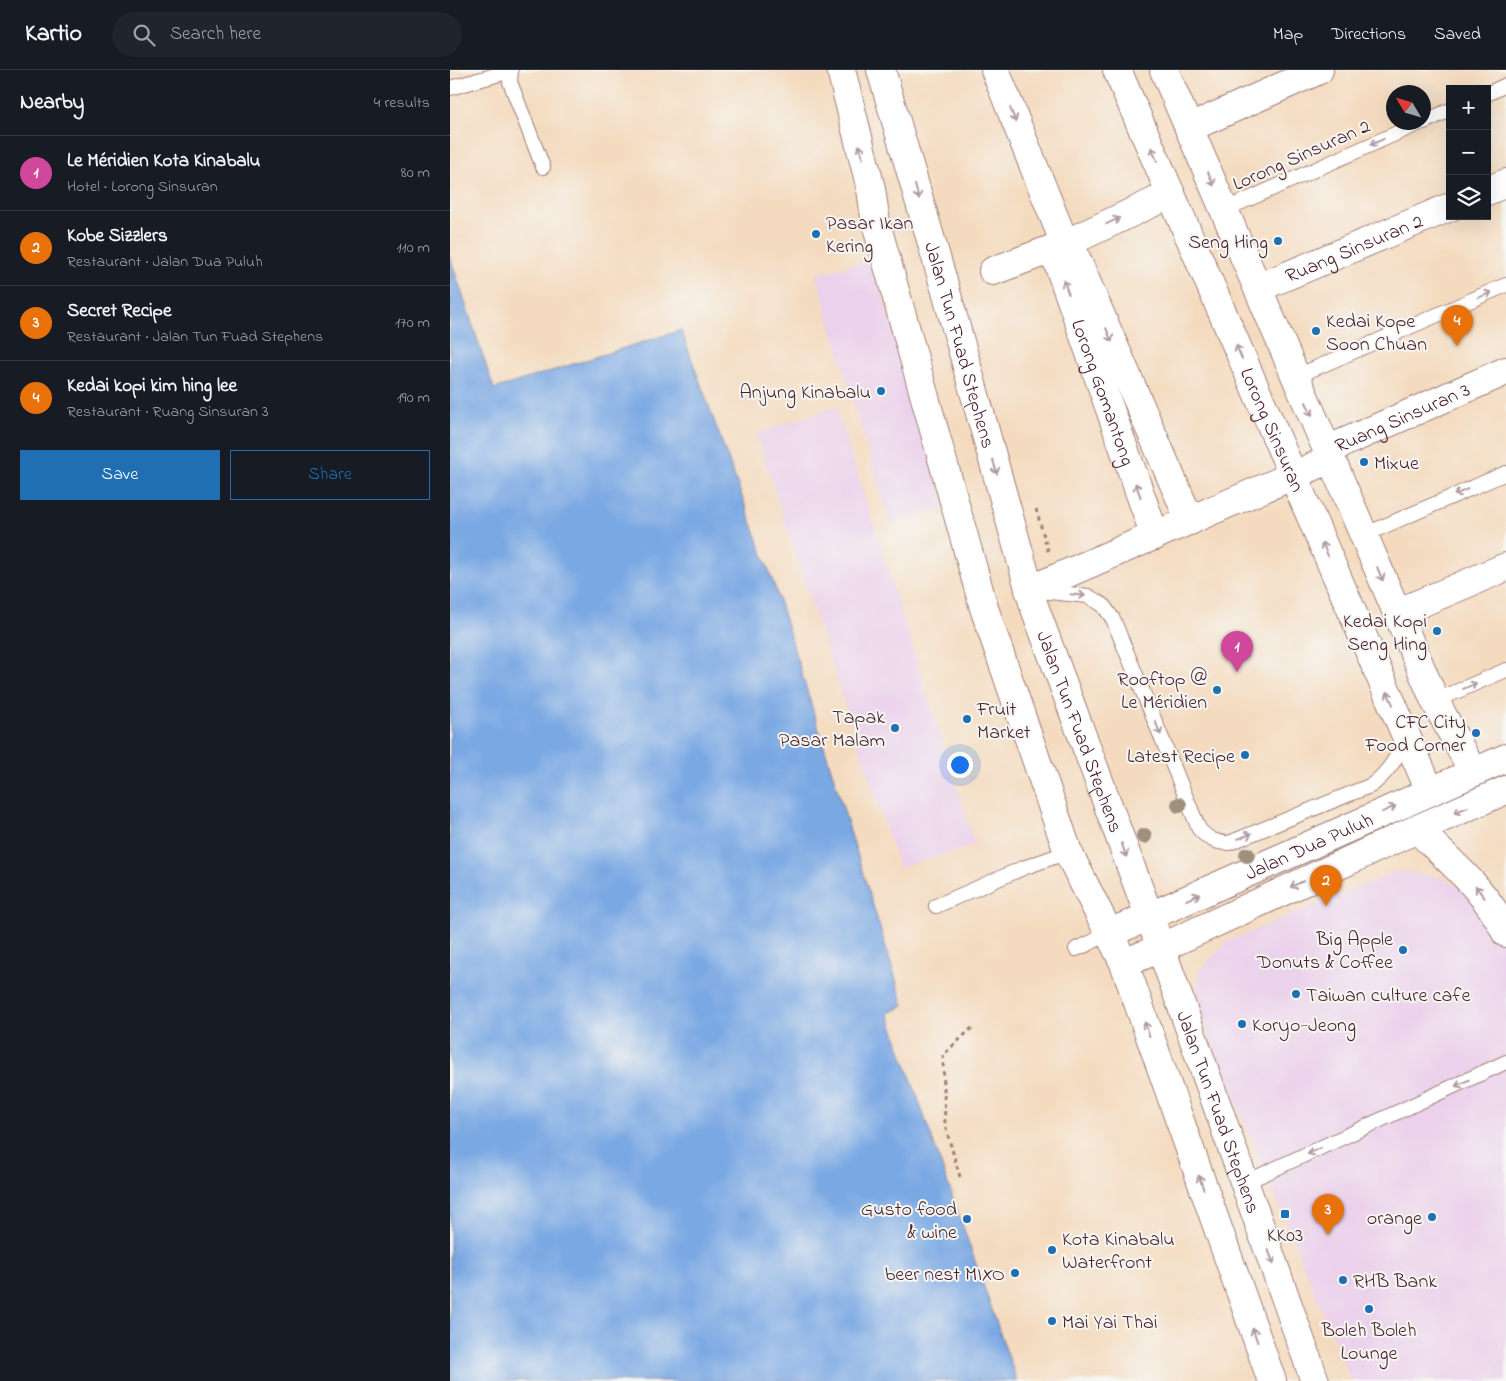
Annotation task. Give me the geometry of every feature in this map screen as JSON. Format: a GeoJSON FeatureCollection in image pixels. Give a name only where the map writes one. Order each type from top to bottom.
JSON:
{"type":"FeatureCollection","features":[{"type":"Feature","properties":{"kind":"street","name":"Jalan Tun Fuad Stephens"},"geometry":{"type":"LineString","coordinates":[[841,70],[871,189],[876,223],[984,608],[1068,852],[1124,963],[1272,1381]]}},
{"type":"Feature","properties":{"kind":"street"},"geometry":{"type":"LineString","coordinates":[[885,83],[891,81],[898,70]]}},
{"type":"Feature","properties":{"kind":"street"},"geometry":{"type":"LineString","coordinates":[[995,70],[1062,245]]}},
{"type":"Feature","properties":{"kind":"street","name":"Lorong Sinsuran"},"geometry":{"type":"LineString","coordinates":[[1117,70],[1430,791]]}},
{"type":"Feature","properties":{"kind":"street","name":"Lorong Sinsuran"},"geometry":{"type":"LineString","coordinates":[[1164,70],[1435,701],[1472,772]]}},
{"type":"Feature","properties":{"kind":"street"},"geometry":{"type":"LineString","coordinates":[[1189,128],[1319,70]]}},
{"type":"Feature","properties":{"kind":"street","name":"Jalan Tun Fuad Stephens"},"geometry":{"type":"LineString","coordinates":[[885,83],[945,288],[1034,606],[1161,948],[1315,1381]]}},
{"type":"Feature","properties":{"kind":"street"},"geometry":{"type":"LineString","coordinates":[[1491,189],[1506,183]]}},
{"type":"Feature","properties":{"kind":"street","name":"Jalan Tun Fuad Stephens"},"geometry":{"type":"LineString","coordinates":[[871,189],[886,217],[947,438],[995,602],[1109,933]]}},
{"type":"Feature","properties":{"kind":"street"},"geometry":{"type":"LineString","coordinates":[[993,271],[1062,245],[1171,194]]}},
{"type":"Feature","properties":{"kind":"street","name":"Ruang Sinsuran 2"},"geometry":{"type":"LineString","coordinates":[[1258,288],[1446,209]]}},
{"type":"Feature","properties":{"kind":"street","name":"Lorong Gomantong"},"geometry":{"type":"LineString","coordinates":[[1062,245],[1190,521]]}},
{"type":"Feature","properties":{"kind":"street","name":"Lorong Gomantong"},"geometry":{"type":"LineString","coordinates":[[1062,245],[1155,536]]}},
{"type":"Feature","properties":{"kind":"street","name":"Ruang Sinsuran 3"},"geometry":{"type":"LineString","coordinates":[[1029,590],[1293,476],[1329,455],[1506,371]]}},
{"type":"Feature","properties":{"kind":"street"},"geometry":{"type":"LineString","coordinates":[[1397,613],[1506,567]]}},
{"type":"Feature","properties":{"kind":"street","name":"Jalan Dua Puluh"},"geometry":{"type":"LineString","coordinates":[[1109,933],[1506,758]]}},
{"type":"Feature","properties":{"kind":"street","name":"Jalan Dua Puluh"},"geometry":{"type":"LineString","coordinates":[[1124,963],[1161,948],[1417,829],[1506,790]]}},
{"type":"Feature","properties":{"kind":"street"},"geometry":{"type":"LineString","coordinates":[[1417,829],[1473,884],[1484,897],[1506,933]]}},
{"type":"Feature","properties":{"kind":"street"},"geometry":{"type":"LineString","coordinates":[[1226,883],[1238,912]]}},
{"type":"Feature","properties":{"kind":"lane"},"geometry":{"type":"LineString","coordinates":[[450,88],[511,70],[510,82],[543,167]]}},
{"type":"Feature","properties":{"kind":"lane"},"geometry":{"type":"LineString","coordinates":[[1491,92],[1506,85]]}},
{"type":"Feature","properties":{"kind":"lane","name":"Lorong Sinsuran 2"},"geometry":{"type":"LineString","coordinates":[[1431,118],[1446,112]]}},
{"type":"Feature","properties":{"kind":"lane","name":"Lorong Sinsuran 2"},"geometry":{"type":"LineString","coordinates":[[1224,210],[1405,130]]}},
{"type":"Feature","properties":{"kind":"lane"},"geometry":{"type":"LineString","coordinates":[[1296,376],[1506,286]]}},
{"type":"Feature","properties":{"kind":"lane"},"geometry":{"type":"LineString","coordinates":[[1364,535],[1506,473]]}},
{"type":"Feature","properties":{"kind":"lane"},"geometry":{"type":"LineString","coordinates":[[1029,590],[1088,596],[1103,605],[1113,619],[1199,828],[1206,838],[1218,843],[1229,843],[1372,785],[1385,774],[1407,737]]}},
{"type":"Feature","properties":{"kind":"lane"},"geometry":{"type":"LineString","coordinates":[[1435,701],[1506,670]]}},
{"type":"Feature","properties":{"kind":"lane"},"geometry":{"type":"LineString","coordinates":[[936,906],[1023,868],[1068,852]]}},
{"type":"Feature","properties":{"kind":"lane"},"geometry":{"type":"LineString","coordinates":[[1076,948],[1109,933]]}},
{"type":"Feature","properties":{"kind":"lane"},"geometry":{"type":"LineString","coordinates":[[1244,1183],[1506,1062]]}},
{"type":"Feature","properties":{"kind":"path"},"geometry":{"type":"LineString","coordinates":[[960,1177],[945,1125],[943,1055],[973,1028]]}},
{"type":"Feature","properties":{"kind":"shaded area","name":"Anjung Kinabalu"},"geometry":{"type":"Polygon","coordinates":[[[872,259],[945,507],[890,524],[816,275],[872,259]]]}},
{"type":"Feature","properties":{"kind":"shaded area","name":"Tapak Pasar Malam"},"geometry":{"type":"Polygon","coordinates":[[[836,407],[975,845],[899,868],[756,434],[836,407]]]}},
{"type":"Feature","properties":{"kind":"shaded area"},"geometry":{"type":"Polygon","coordinates":[[[1397,871],[1440,877],[1469,891],[1494,922],[1506,949],[1506,1381],[1351,1381],[1196,1004],[1199,971],[1228,941],[1397,871]]]}},
{"type":"Feature","properties":{"kind":"water"},"geometry":{"type":"Polygon","coordinates":[[[450,257],[494,389],[681,330],[775,587],[904,1006],[888,1013],[1017,1381],[450,1381],[450,257]]]}},
{"type":"Feature","properties":{"kind":"place","name":"Pasar Ikan Kering"},"geometry":{"type":"Point","coordinates":[816,234]}},
{"type":"Feature","properties":{"kind":"place","name":"Seng Hing"},"geometry":{"type":"Point","coordinates":[1278,241]}},
{"type":"Feature","properties":{"kind":"place","name":"Kedai Kope Soon Chuan"},"geometry":{"type":"Point","coordinates":[1316,331]}},
{"type":"Feature","properties":{"kind":"place","name":"Kedai kopi kim hing lee"},"geometry":{"type":"Point","coordinates":[1457,346]}},
{"type":"Feature","properties":{"kind":"place","name":"Anjung Kinabalu"},"geometry":{"type":"Point","coordinates":[881,391]}},
{"type":"Feature","properties":{"kind":"place","name":"Mixue"},"geometry":{"type":"Point","coordinates":[1364,462]}},
{"type":"Feature","properties":{"kind":"place","name":"Kedai Kopi Seng Hing"},"geometry":{"type":"Point","coordinates":[1437,631]}},
{"type":"Feature","properties":{"kind":"place","name":"Le Méridien Kota Kinabalu"},"geometry":{"type":"Point","coordinates":[1237,672]}},
{"type":"Feature","properties":{"kind":"place","name":"Rooftop @ Le Méridien"},"geometry":{"type":"Point","coordinates":[1217,690]}},
{"type":"Feature","properties":{"kind":"place","name":"Fruit Market"},"geometry":{"type":"Point","coordinates":[967,719]}},
{"type":"Feature","properties":{"kind":"place","name":"Tapak Pasar Malam"},"geometry":{"type":"Point","coordinates":[895,728]}},
{"type":"Feature","properties":{"kind":"place","name":"CFC City Food Corner"},"geometry":{"type":"Point","coordinates":[1476,733]}},
{"type":"Feature","properties":{"kind":"place","name":"Latest Recipe"},"geometry":{"type":"Point","coordinates":[1245,755]}},
{"type":"Feature","properties":{"kind":"place","name":"Kobe Sizzlers"},"geometry":{"type":"Point","coordinates":[1326,906]}},
{"type":"Feature","properties":{"kind":"place","name":"Big Apple Donuts & Coffee"},"geometry":{"type":"Point","coordinates":[1403,950]}},
{"type":"Feature","properties":{"kind":"place","name":"Taiwan culture cafe"},"geometry":{"type":"Point","coordinates":[1296,994]}},
{"type":"Feature","properties":{"kind":"place","name":"Koryo-Jeong"},"geometry":{"type":"Point","coordinates":[1242,1024]}},
{"type":"Feature","properties":{"kind":"place","name":"KK03"},"geometry":{"type":"Point","coordinates":[1285,1214]}},
{"type":"Feature","properties":{"kind":"place","name":"orange"},"geometry":{"type":"Point","coordinates":[1432,1217]}},
{"type":"Feature","properties":{"kind":"place","name":"Gusto food & wine"},"geometry":{"type":"Point","coordinates":[967,1219]}},
{"type":"Feature","properties":{"kind":"place","name":"Secret Recipe"},"geometry":{"type":"Point","coordinates":[1328,1235]}},
{"type":"Feature","properties":{"kind":"place","name":"Kota Kinabalu Waterfront"},"geometry":{"type":"Point","coordinates":[1052,1250]}},
{"type":"Feature","properties":{"kind":"place","name":"beer nest MIXO"},"geometry":{"type":"Point","coordinates":[1015,1273]}},
{"type":"Feature","properties":{"kind":"place","name":"RHB Bank"},"geometry":{"type":"Point","coordinates":[1343,1280]}},
{"type":"Feature","properties":{"kind":"place","name":"Boleh Boleh Lounge"},"geometry":{"type":"Point","coordinates":[1369,1309]}},
{"type":"Feature","properties":{"kind":"place","name":"Mai Yai Thai"},"geometry":{"type":"Point","coordinates":[1052,1321]}}]}
